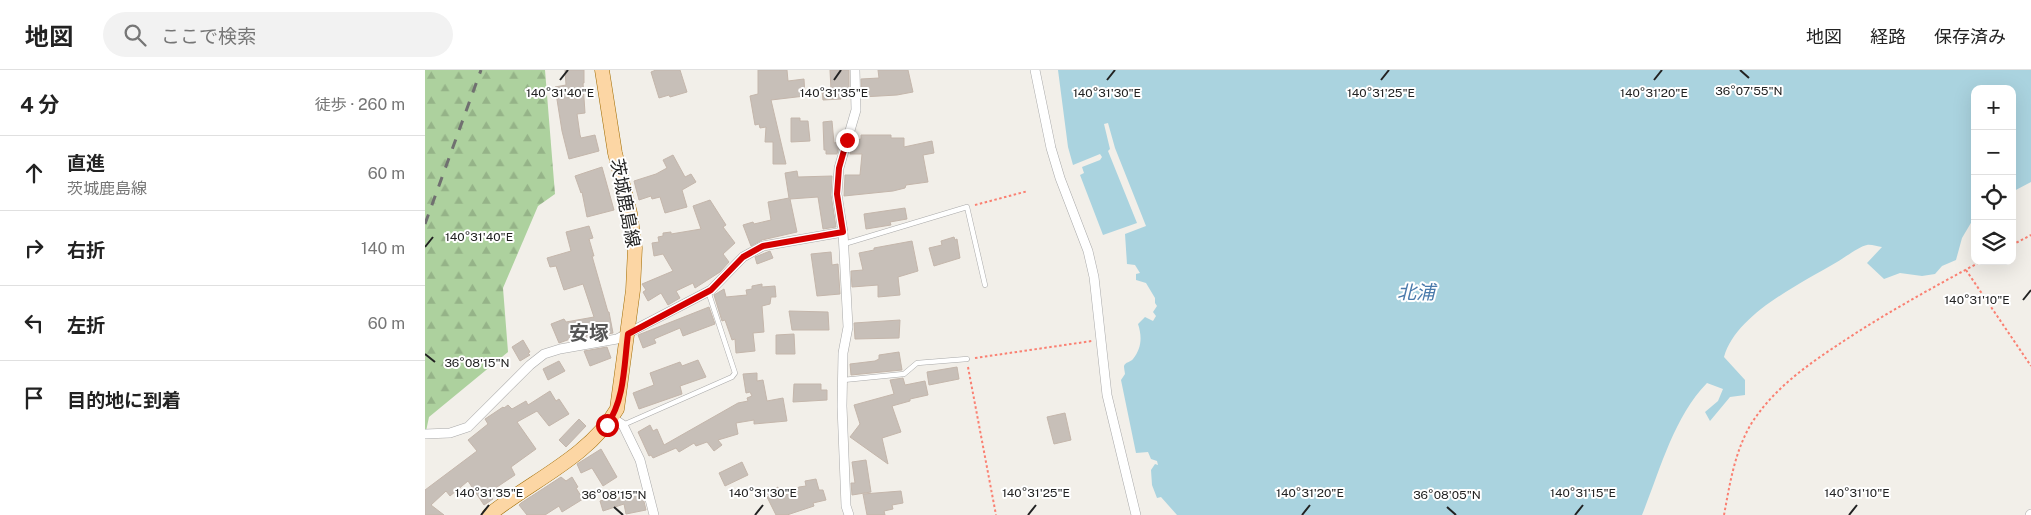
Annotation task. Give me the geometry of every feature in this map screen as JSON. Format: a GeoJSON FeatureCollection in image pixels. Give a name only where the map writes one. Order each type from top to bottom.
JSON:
{"type":"FeatureCollection","features":[{"type":"Feature","properties":{"kind":"main road","name":"茨城鹿島線"},"geometry":{"type":"LineString","coordinates":[[489,515],[577,453],[617,421],[633,290],[635,248],[630,213],[615,153],[602,70]]}},
{"type":"Feature","properties":{"kind":"street"},"geometry":{"type":"LineString","coordinates":[[849,515],[845,482],[843,380],[843,353],[848,327],[844,244],[837,194],[839,168],[856,110],[855,70]]}},
{"type":"Feature","properties":{"kind":"street"},"geometry":{"type":"LineString","coordinates":[[1035,70],[1051,148],[1095,277],[1107,395],[1136,515]]}},
{"type":"Feature","properties":{"kind":"street"},"geometry":{"type":"LineString","coordinates":[[425,434],[450,433],[468,427],[543,354],[560,349],[617,339],[628,334],[708,291],[743,257],[763,246],[843,232]]}},
{"type":"Feature","properties":{"kind":"street"},"geometry":{"type":"LineString","coordinates":[[617,421],[640,460],[655,515]]}},
{"type":"Feature","properties":{"kind":"lane"},"geometry":{"type":"LineString","coordinates":[[844,244],[967,206],[985,284]]}},
{"type":"Feature","properties":{"kind":"lane"},"geometry":{"type":"LineString","coordinates":[[617,421],[732,377],[735,373],[708,291]]}},
{"type":"Feature","properties":{"kind":"lane"},"geometry":{"type":"LineString","coordinates":[[843,380],[904,374],[917,362],[967,359]]}},
{"type":"Feature","properties":{"kind":"path"},"geometry":{"type":"LineString","coordinates":[[967,206],[1028,191]]}},
{"type":"Feature","properties":{"kind":"path"},"geometry":{"type":"LineString","coordinates":[[2016,243],[2031,235]]}},
{"type":"Feature","properties":{"kind":"path"},"geometry":{"type":"LineString","coordinates":[[1724,515],[1732,469],[1749,430],[1753,422],[1782,386],[1831,349],[1887,314],[1975,265]]}},
{"type":"Feature","properties":{"kind":"path"},"geometry":{"type":"LineString","coordinates":[[1966,270],[2031,366]]}},
{"type":"Feature","properties":{"kind":"path"},"geometry":{"type":"LineString","coordinates":[[996,515],[967,359],[1101,340]]}},
{"type":"Feature","properties":{"kind":"green space"},"geometry":{"type":"Polygon","coordinates":[[[425,70],[545,70],[555,194],[538,206],[503,288],[508,352],[429,417],[425,436],[425,70]]]}},
{"type":"Feature","properties":{"kind":"water","name":"北浦"},"geometry":{"type":"Polygon","coordinates":[[[1058,70],[2031,70],[2031,182],[2016,190],[2016,85],[1971,85],[1971,223],[1962,238],[1956,260],[1942,266],[1935,274],[1922,276],[1900,273],[1884,279],[1867,263],[1882,247],[1867,245],[1788,290],[1755,314],[1731,341],[1724,357],[1745,380],[1745,395],[1730,397],[1710,421],[1705,412],[1718,401],[1723,389],[1707,383],[1695,397],[1676,429],[1642,515],[1177,515],[1161,497],[1157,498],[1152,485],[1151,470],[1155,464],[1158,465],[1157,461],[1151,459],[1148,452],[1136,453],[1121,380],[1125,374],[1124,366],[1133,359],[1140,346],[1141,337],[1138,324],[1145,317],[1153,321],[1156,316],[1153,312],[1157,306],[1155,298],[1146,283],[1136,280],[1136,274],[1140,273],[1135,265],[1127,264],[1125,234],[1146,226],[1115,148],[1108,123],[1104,124],[1110,149],[1108,151],[1137,223],[1103,235],[1080,175],[1084,173],[1082,167],[1100,160],[1102,157],[1100,154],[1073,165],[1068,147],[1058,70]]]}},
{"type":"Feature","properties":{"kind":"building"},"geometry":{"type":"Polygon","coordinates":[[[565,70],[584,70],[585,113],[577,114],[580,135],[581,138],[595,135],[599,151],[569,159],[562,131],[555,87],[566,85],[565,70]]]}},
{"type":"Feature","properties":{"kind":"building"},"geometry":{"type":"Polygon","coordinates":[[[656,70],[680,70],[687,92],[659,98],[651,72],[656,70]]]}},
{"type":"Feature","properties":{"kind":"building"},"geometry":{"type":"Polygon","coordinates":[[[758,70],[787,70],[788,81],[804,79],[805,96],[771,100],[786,164],[773,164],[773,142],[765,142],[766,127],[760,128],[759,124],[755,125],[750,96],[758,94],[758,70]]]}},
{"type":"Feature","properties":{"kind":"building"},"geometry":{"type":"Polygon","coordinates":[[[830,70],[849,70],[849,97],[823,100],[822,90],[831,90],[830,70]]]}},
{"type":"Feature","properties":{"kind":"building"},"geometry":{"type":"Polygon","coordinates":[[[878,70],[908,70],[913,92],[862,97],[861,79],[879,78],[878,70]]]}},
{"type":"Feature","properties":{"kind":"building"},"geometry":{"type":"Polygon","coordinates":[[[791,118],[800,118],[800,121],[808,121],[810,141],[791,142],[791,118]]]}},
{"type":"Feature","properties":{"kind":"building"},"geometry":{"type":"Polygon","coordinates":[[[832,121],[834,143],[840,142],[837,154],[826,154],[826,150],[824,150],[823,122],[832,121]]]}},
{"type":"Feature","properties":{"kind":"building"},"geometry":{"type":"Polygon","coordinates":[[[861,135],[891,135],[891,138],[904,138],[904,147],[932,141],[934,153],[923,155],[928,182],[906,185],[905,188],[893,191],[844,196],[845,175],[860,175],[862,154],[850,154],[853,141],[861,139],[861,135]]]}},
{"type":"Feature","properties":{"kind":"building"},"geometry":{"type":"Polygon","coordinates":[[[673,155],[685,177],[691,174],[696,182],[682,190],[687,207],[665,213],[660,197],[652,199],[651,196],[639,200],[634,181],[656,174],[667,168],[663,160],[673,155]]]}},
{"type":"Feature","properties":{"kind":"building"},"geometry":{"type":"Polygon","coordinates":[[[602,167],[614,210],[587,217],[582,192],[575,176],[602,167]]]}},
{"type":"Feature","properties":{"kind":"building"},"geometry":{"type":"Polygon","coordinates":[[[797,171],[798,177],[832,176],[831,195],[836,227],[823,229],[818,197],[790,199],[797,232],[762,240],[751,246],[743,225],[771,220],[768,202],[789,198],[785,173],[797,171]]]}},
{"type":"Feature","properties":{"kind":"building"},"geometry":{"type":"Polygon","coordinates":[[[710,200],[726,225],[723,227],[735,243],[723,254],[729,262],[720,272],[695,288],[693,283],[676,291],[680,298],[668,305],[661,293],[648,301],[643,292],[646,290],[642,284],[673,271],[663,254],[654,256],[652,243],[659,242],[658,237],[663,236],[663,233],[671,232],[671,234],[701,229],[693,206],[710,200]]]}},
{"type":"Feature","properties":{"kind":"building"},"geometry":{"type":"Polygon","coordinates":[[[905,208],[907,219],[890,222],[891,225],[866,229],[864,214],[905,208]]]}},
{"type":"Feature","properties":{"kind":"building"},"geometry":{"type":"Polygon","coordinates":[[[589,226],[593,238],[589,239],[594,256],[592,256],[609,312],[613,333],[577,340],[576,337],[559,343],[551,324],[564,319],[566,322],[594,317],[583,284],[564,290],[556,266],[550,267],[547,258],[571,251],[566,232],[589,226]]]}},
{"type":"Feature","properties":{"kind":"building"},"geometry":{"type":"Polygon","coordinates":[[[954,237],[955,240],[957,239],[960,258],[934,266],[929,248],[942,245],[941,241],[954,237]]]}},
{"type":"Feature","properties":{"kind":"building"},"geometry":{"type":"Polygon","coordinates":[[[912,241],[918,271],[898,277],[900,295],[878,297],[878,285],[852,287],[851,271],[863,270],[859,253],[874,250],[874,248],[912,241]]]}},
{"type":"Feature","properties":{"kind":"building"},"geometry":{"type":"Polygon","coordinates":[[[770,251],[773,258],[757,264],[755,257],[770,251]]]}},
{"type":"Feature","properties":{"kind":"building"},"geometry":{"type":"Polygon","coordinates":[[[831,252],[832,265],[838,264],[840,294],[817,296],[811,254],[831,252]]]}},
{"type":"Feature","properties":{"kind":"building"},"geometry":{"type":"Polygon","coordinates":[[[762,284],[762,287],[775,286],[776,297],[771,297],[770,304],[762,306],[764,332],[753,333],[755,351],[736,353],[735,339],[732,340],[725,320],[722,321],[714,295],[724,289],[726,297],[747,295],[746,290],[752,289],[752,286],[762,284]]]}},
{"type":"Feature","properties":{"kind":"building"},"geometry":{"type":"Polygon","coordinates":[[[709,307],[715,324],[683,336],[680,328],[654,339],[656,343],[643,348],[638,335],[709,307]]]}},
{"type":"Feature","properties":{"kind":"building"},"geometry":{"type":"Polygon","coordinates":[[[789,311],[828,312],[829,330],[792,330],[789,311]]]}},
{"type":"Feature","properties":{"kind":"building"},"geometry":{"type":"Polygon","coordinates":[[[900,320],[899,338],[855,339],[854,323],[900,320]]]}},
{"type":"Feature","properties":{"kind":"building"},"geometry":{"type":"Polygon","coordinates":[[[794,334],[795,354],[776,354],[776,335],[794,334]]]}},
{"type":"Feature","properties":{"kind":"building"},"geometry":{"type":"Polygon","coordinates":[[[523,340],[530,355],[520,361],[512,347],[523,340]]]}},
{"type":"Feature","properties":{"kind":"building"},"geometry":{"type":"Polygon","coordinates":[[[607,347],[611,358],[590,366],[584,351],[607,347]]]}},
{"type":"Feature","properties":{"kind":"building"},"geometry":{"type":"Polygon","coordinates":[[[899,352],[902,370],[851,375],[850,364],[875,361],[879,359],[879,355],[899,352]]]}},
{"type":"Feature","properties":{"kind":"building"},"geometry":{"type":"Polygon","coordinates":[[[698,360],[706,377],[680,386],[682,394],[639,409],[633,393],[654,385],[650,373],[680,362],[682,366],[698,360]]]}},
{"type":"Feature","properties":{"kind":"building"},"geometry":{"type":"Polygon","coordinates":[[[559,361],[565,371],[548,380],[543,369],[559,361]]]}},
{"type":"Feature","properties":{"kind":"building"},"geometry":{"type":"Polygon","coordinates":[[[957,367],[959,379],[929,385],[927,372],[957,367]]]}},
{"type":"Feature","properties":{"kind":"building"},"geometry":{"type":"Polygon","coordinates":[[[757,373],[757,381],[763,380],[767,401],[783,398],[787,421],[754,424],[754,420],[736,423],[738,434],[718,440],[722,445],[714,451],[707,442],[696,446],[694,443],[679,452],[676,448],[653,458],[651,455],[649,456],[638,432],[650,425],[653,431],[657,429],[664,445],[738,403],[748,401],[747,398],[752,396],[750,392],[746,393],[743,374],[757,373]]]}},
{"type":"Feature","properties":{"kind":"building"},"geometry":{"type":"Polygon","coordinates":[[[903,378],[905,385],[925,381],[928,395],[892,406],[901,432],[882,438],[888,464],[850,437],[860,424],[854,405],[894,394],[890,380],[903,378]]]}},
{"type":"Feature","properties":{"kind":"building"},"geometry":{"type":"Polygon","coordinates":[[[794,384],[821,384],[821,390],[827,390],[827,400],[793,402],[794,384]]]}},
{"type":"Feature","properties":{"kind":"building"},"geometry":{"type":"Polygon","coordinates":[[[550,391],[556,401],[559,399],[569,414],[549,426],[537,411],[517,422],[536,449],[511,467],[515,475],[488,493],[493,499],[484,505],[468,481],[450,496],[446,491],[431,505],[444,515],[425,515],[425,490],[477,451],[468,440],[488,424],[485,419],[508,405],[512,409],[526,401],[528,405],[550,391]]]}},
{"type":"Feature","properties":{"kind":"building"},"geometry":{"type":"Polygon","coordinates":[[[1065,413],[1071,440],[1054,444],[1047,417],[1065,413]]]}},
{"type":"Feature","properties":{"kind":"building"},"geometry":{"type":"Polygon","coordinates":[[[579,419],[586,426],[566,447],[559,440],[579,419]]]}},
{"type":"Feature","properties":{"kind":"building"},"geometry":{"type":"Polygon","coordinates":[[[601,449],[617,477],[603,486],[592,468],[581,473],[577,464],[601,449]]]}},
{"type":"Feature","properties":{"kind":"building"},"geometry":{"type":"Polygon","coordinates":[[[866,460],[871,492],[852,495],[851,483],[855,483],[852,462],[866,460]]]}},
{"type":"Feature","properties":{"kind":"building"},"geometry":{"type":"Polygon","coordinates":[[[742,462],[748,475],[725,486],[719,473],[742,462]]]}},
{"type":"Feature","properties":{"kind":"building"},"geometry":{"type":"Polygon","coordinates":[[[561,477],[566,481],[572,477],[583,499],[562,512],[559,506],[545,515],[527,515],[519,505],[561,477]]]}},
{"type":"Feature","properties":{"kind":"building"},"geometry":{"type":"Polygon","coordinates":[[[816,479],[819,490],[823,490],[826,500],[813,503],[814,506],[787,515],[776,515],[767,497],[769,496],[767,493],[778,487],[784,496],[799,487],[806,486],[805,481],[816,479]]]}},
{"type":"Feature","properties":{"kind":"building"},"geometry":{"type":"Polygon","coordinates":[[[901,491],[903,503],[892,505],[893,509],[884,511],[885,515],[867,515],[863,494],[901,491]]]}},
{"type":"Feature","properties":{"kind":"building"},"geometry":{"type":"Polygon","coordinates":[[[642,493],[646,510],[626,514],[624,504],[603,511],[600,501],[613,496],[614,499],[642,493]]]}},
{"type":"Feature","properties":{"kind":"railway"},"geometry":{"type":"LineString","coordinates":[[425,224],[481,70]]}},
{"type":"Feature","properties":{"kind":"district","name":"安塚"},"geometry":{"type":"Point","coordinates":[589,333]}},
{"type":"Feature","properties":{"kind":"route"},"geometry":{"type":"LineString","coordinates":[[607,425],[617,409],[628,334],[711,290],[743,257],[763,246],[843,232],[837,194],[839,168],[847,140]]}}]}
